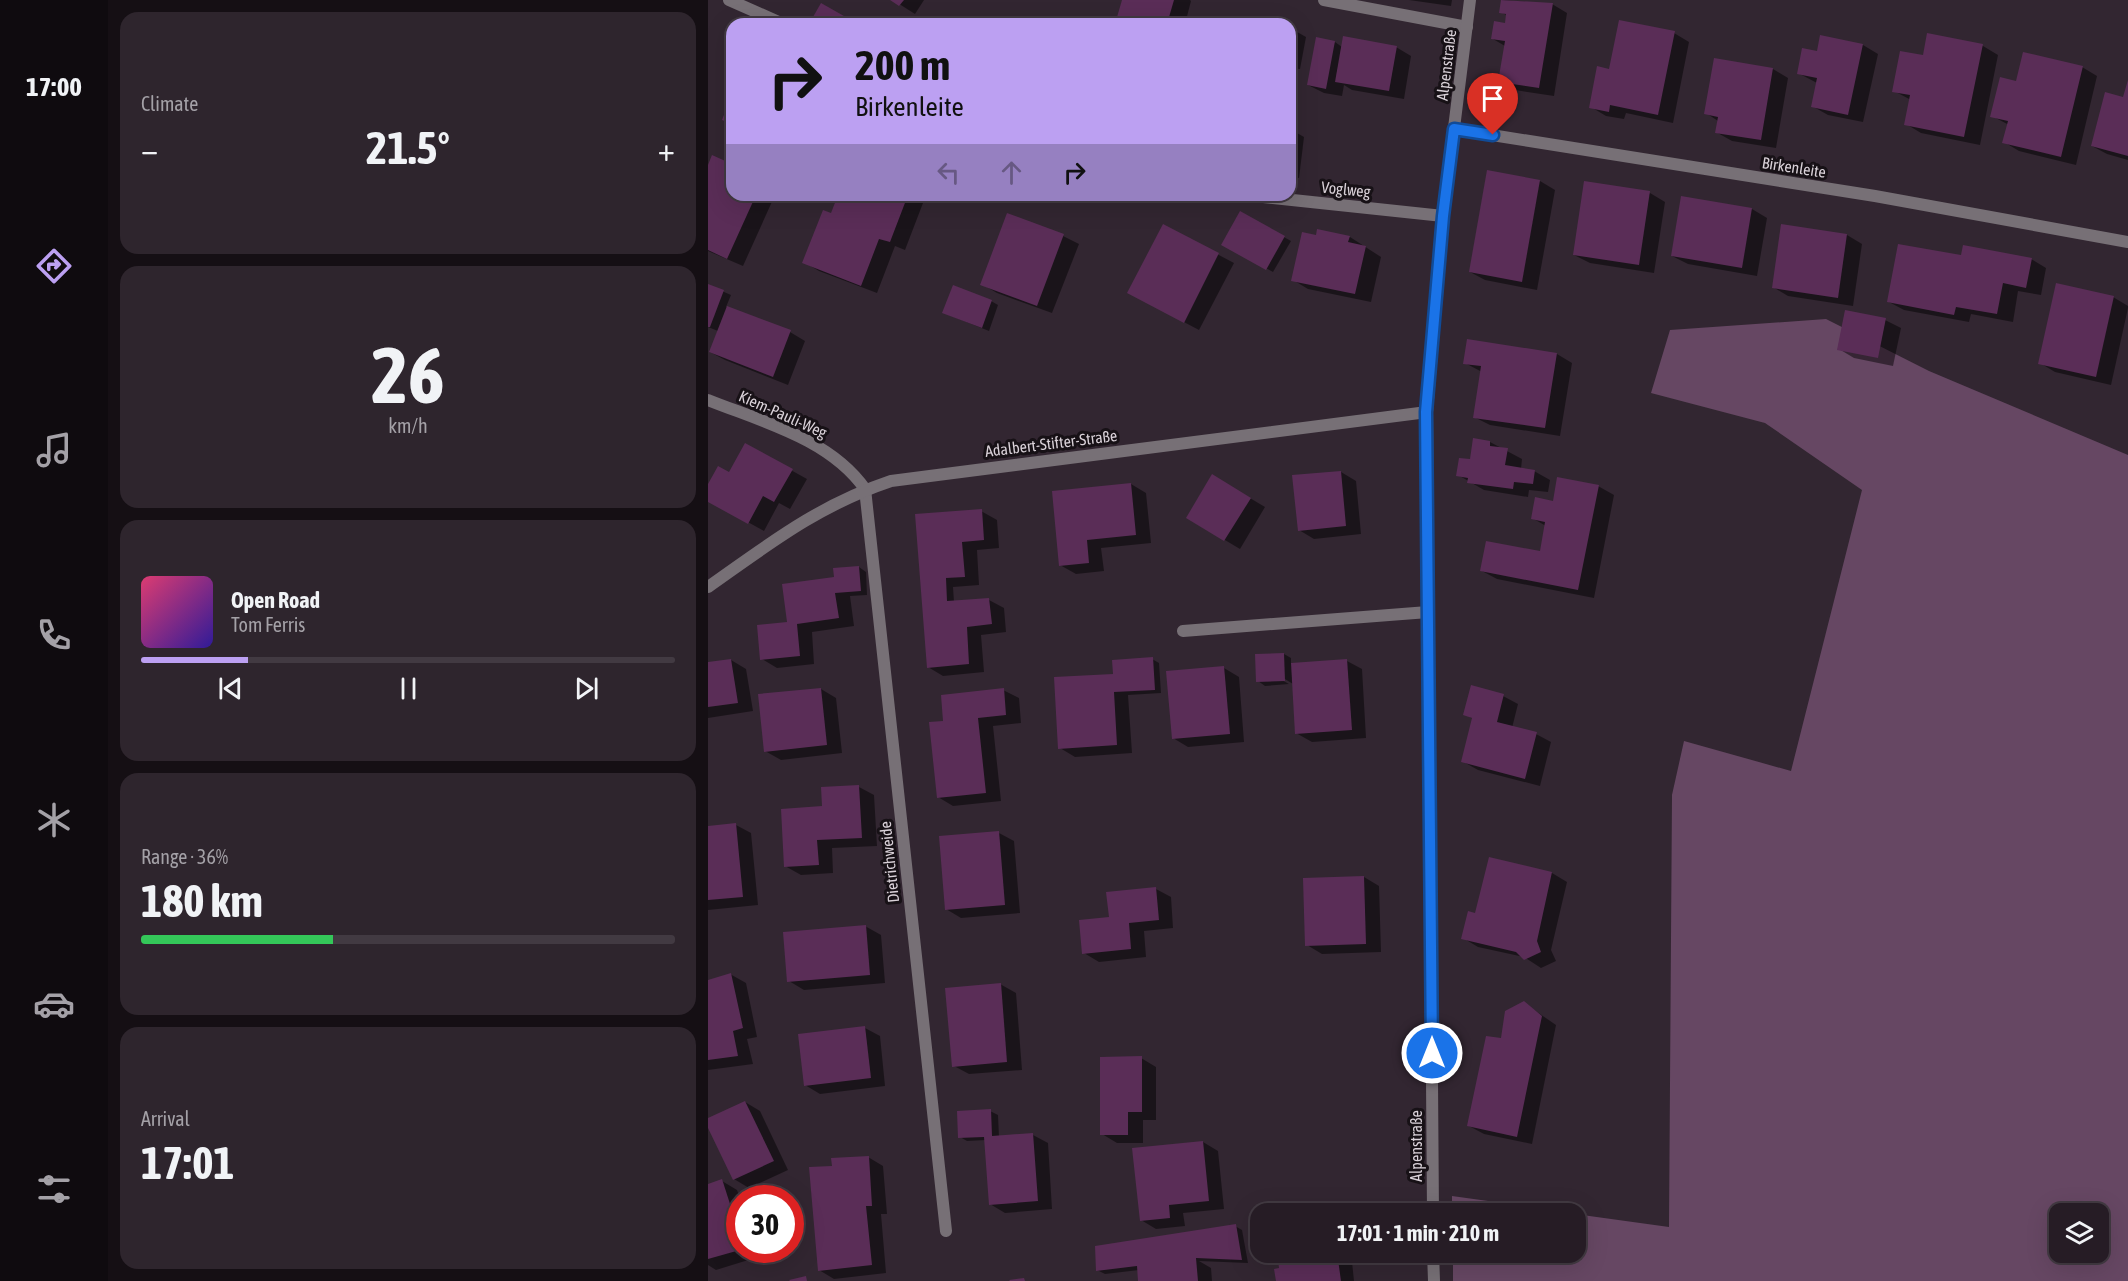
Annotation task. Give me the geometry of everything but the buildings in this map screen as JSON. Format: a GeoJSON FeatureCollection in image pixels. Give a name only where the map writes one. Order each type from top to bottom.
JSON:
{"type":"FeatureCollection","features":[{"type":"Feature","properties":{"kind":"street"},"geometry":{"type":"LineString","coordinates":[[729,0],[770,18]]}},
{"type":"Feature","properties":{"kind":"street"},"geometry":{"type":"LineString","coordinates":[[1324,0],[1467,27]]}},
{"type":"Feature","properties":{"kind":"street","name":"Alpenstraße"},"geometry":{"type":"LineString","coordinates":[[1433,1203],[1426,412],[1443,216],[1470,0]]}},
{"type":"Feature","properties":{"kind":"street","name":"Birkenleite"},"geometry":{"type":"LineString","coordinates":[[1454,129],[1875,196],[2128,242]]}},
{"type":"Feature","properties":{"kind":"street","name":"Voglweg"},"geometry":{"type":"LineString","coordinates":[[1296,200],[1443,216]]}},
{"type":"Feature","properties":{"kind":"street","name":"Kiem-Pauli-Weg"},"geometry":{"type":"LineString","coordinates":[[708,400],[798,436],[831,454],[853,472],[865,489]]}},
{"type":"Feature","properties":{"kind":"street","name":"Adalbert-Stifter-Straße"},"geometry":{"type":"LineString","coordinates":[[708,587],[803,520],[865,489],[891,481],[1426,412]]}},
{"type":"Feature","properties":{"kind":"street","name":"Dietrichweide"},"geometry":{"type":"LineString","coordinates":[[865,489],[946,1231]]}},
{"type":"Feature","properties":{"kind":"street"},"geometry":{"type":"LineString","coordinates":[[1183,632],[1428,612]]}},
{"type":"Feature","properties":{"kind":"street"},"geometry":{"type":"LineString","coordinates":[[1433,1263],[1434,1281]]}},
{"type":"Feature","properties":{"kind":"shaded area"},"geometry":{"type":"Polygon","coordinates":[[[1826,319],[1929,371],[2128,455],[2128,1281],[1453,1281],[1453,1263],[1586,1263],[1586,1216],[1669,1227],[1672,795],[1684,741],[1791,771],[1862,490],[1765,423],[1651,393],[1670,330],[1826,319]]]}},
{"type":"Feature","properties":{"kind":"shaded area"},"geometry":{"type":"Polygon","coordinates":[[[1452,1196],[1502,1203],[1452,1203],[1452,1196]]]}},
{"type":"Feature","properties":{"kind":"route"},"geometry":{"type":"LineString","coordinates":[[1432,1053],[1426,412],[1443,216],[1454,129],[1493,135]]}}]}
